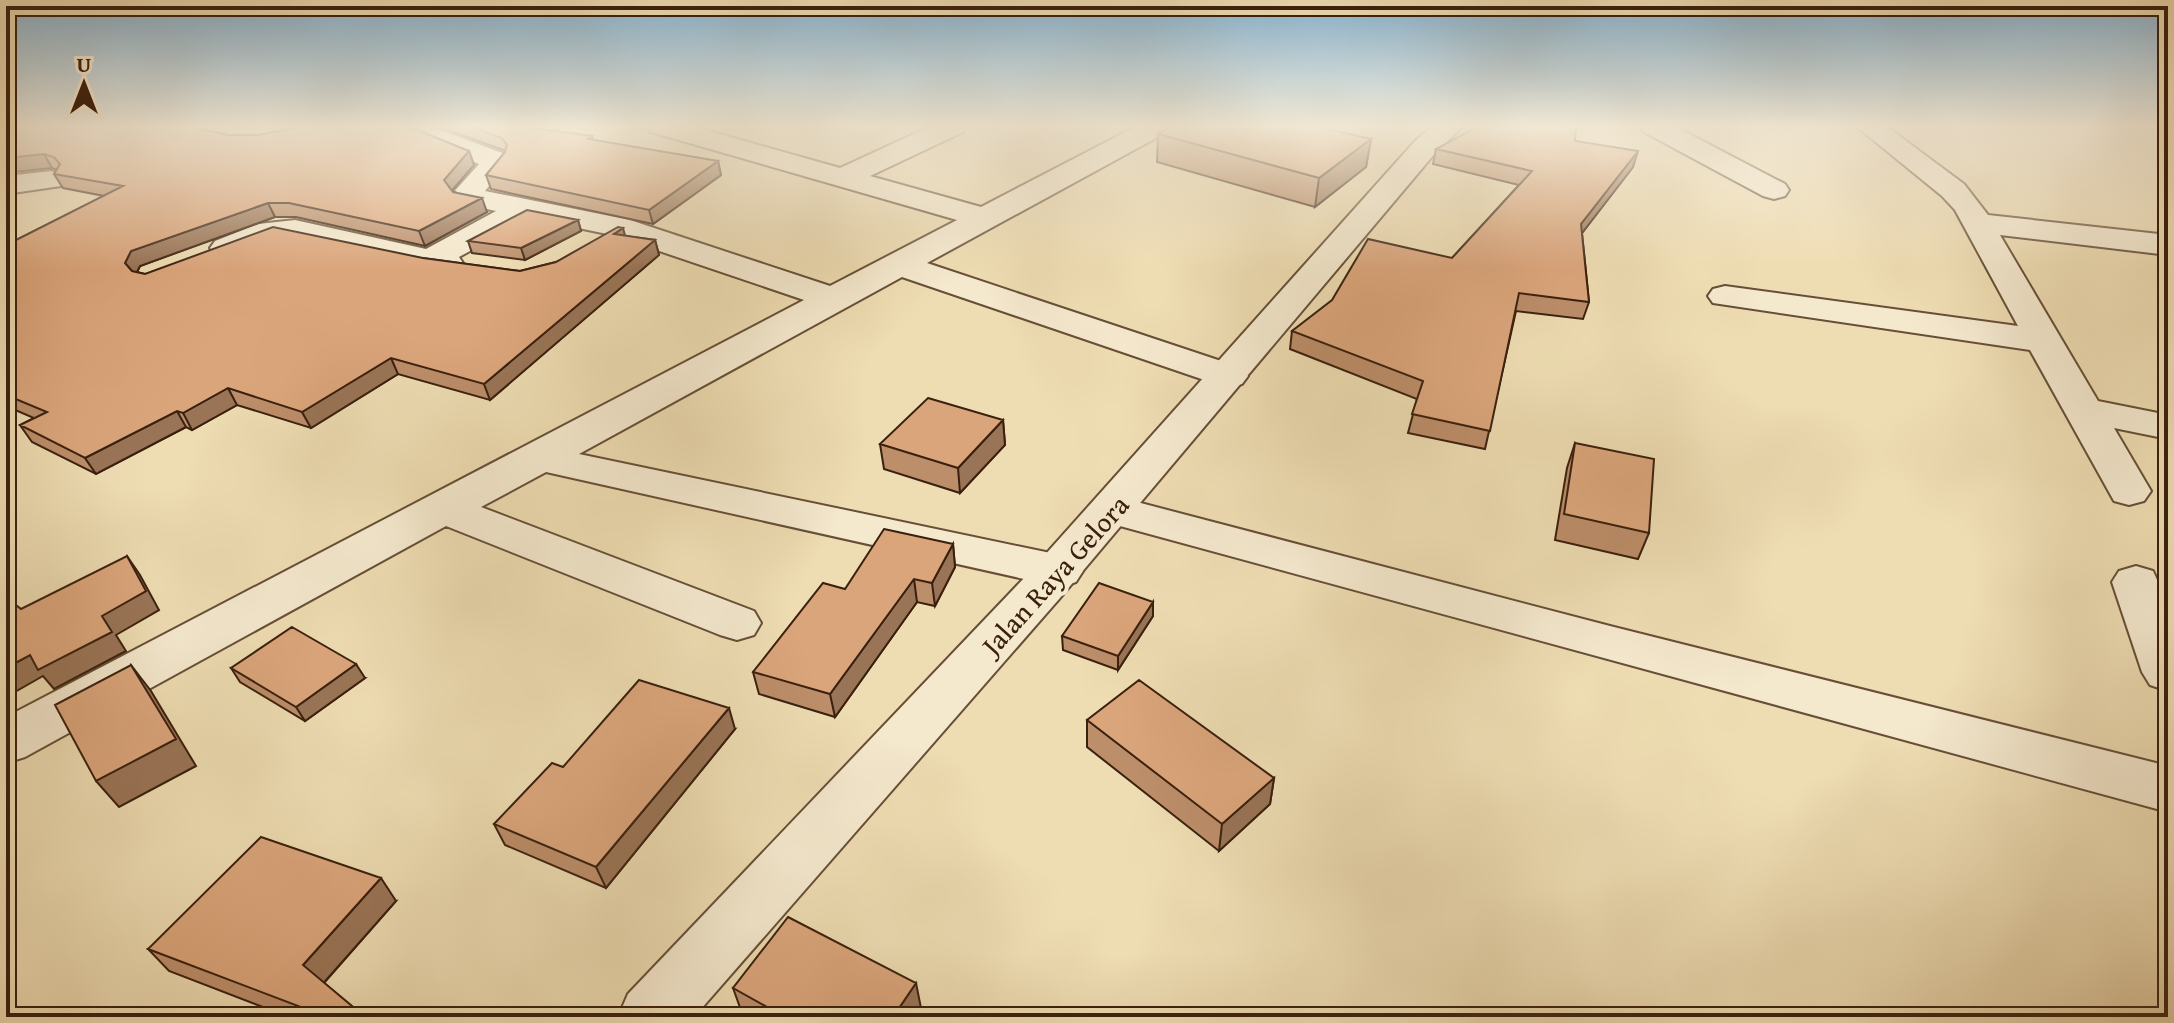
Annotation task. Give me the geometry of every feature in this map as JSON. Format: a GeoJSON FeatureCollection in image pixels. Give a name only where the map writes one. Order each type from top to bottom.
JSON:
{"type":"FeatureCollection","features":[{"type":"Feature","properties":{"kind":"street"},"geometry":{"type":"LineString","coordinates":[[484,174],[467,195],[619,227],[832,298]]}},
{"type":"Feature","properties":{"kind":"street"},"geometry":{"type":"LineString","coordinates":[[832,174],[985,218]]}},
{"type":"Feature","properties":{"kind":"street"},"geometry":{"type":"LineString","coordinates":[[844,177],[851,174]]}},
{"type":"Feature","properties":{"kind":"street"},"geometry":{"type":"LineString","coordinates":[[6,742],[1068,174]]}},
{"type":"Feature","properties":{"kind":"street","name":"Jalan Raya Gelora"},"geometry":{"type":"LineString","coordinates":[[651,1017],[797,862],[1060,571],[1404,174]]}},
{"type":"Feature","properties":{"kind":"street"},"geometry":{"type":"LineString","coordinates":[[1744,174],[1774,190]]}},
{"type":"Feature","properties":{"kind":"street"},"geometry":{"type":"LineString","coordinates":[[1932,174],[1953,190],[1977,223],[2129,491]]}},
{"type":"Feature","properties":{"kind":"street"},"geometry":{"type":"LineString","coordinates":[[6,185],[51,180]]}},
{"type":"Feature","properties":{"kind":"street"},"geometry":{"type":"LineString","coordinates":[[429,260],[526,208]]}},
{"type":"Feature","properties":{"kind":"street"},"geometry":{"type":"LineString","coordinates":[[1977,223],[2168,245]]}},
{"type":"Feature","properties":{"kind":"street"},"geometry":{"type":"LineString","coordinates":[[583,247],[619,227]]}},
{"type":"Feature","properties":{"kind":"street"},"geometry":{"type":"LineString","coordinates":[[197,259],[269,231],[282,229],[429,260],[487,268]]}},
{"type":"Feature","properties":{"kind":"street"},"geometry":{"type":"LineString","coordinates":[[897,264],[1229,376]]}},
{"type":"Feature","properties":{"kind":"street"},"geometry":{"type":"LineString","coordinates":[[1725,296],[2046,341]]}},
{"type":"Feature","properties":{"kind":"street"},"geometry":{"type":"LineString","coordinates":[[2086,411],[2168,427]]}},
{"type":"Feature","properties":{"kind":"street"},"geometry":{"type":"LineString","coordinates":[[536,457],[1060,571]]}},
{"type":"Feature","properties":{"kind":"street"},"geometry":{"type":"LineString","coordinates":[[441,508],[737,623]]}},
{"type":"Feature","properties":{"kind":"street"},"geometry":{"type":"LineString","coordinates":[[1114,510],[1625,648],[2168,789]]}},
{"type":"Feature","properties":{"kind":"street"},"geometry":{"type":"LineString","coordinates":[[2136,582],[2168,672]]}},
{"type":"Feature","properties":{"kind":"building"},"geometry":{"type":"Polygon","coordinates":[[[54,174],[449,174],[444,180],[453,192],[482,198],[419,231],[289,203],[268,203],[131,251],[125,263],[132,271],[145,274],[273,227],[423,258],[520,271],[556,262],[618,227],[623,228],[614,234],[655,240],[484,384],[391,358],[302,412],[228,388],[183,413],[177,411],[85,458],[20,425],[47,412],[6,395],[6,245],[123,186],[54,174]]]}},
{"type":"Feature","properties":{"kind":"building"},"geometry":{"type":"Polygon","coordinates":[[[487,174],[700,174],[649,210],[487,174]]]}},
{"type":"Feature","properties":{"kind":"building"},"geometry":{"type":"Polygon","coordinates":[[[1303,174],[1325,174],[1319,178],[1303,174]]]}},
{"type":"Feature","properties":{"kind":"building"},"geometry":{"type":"Polygon","coordinates":[[[1529,174],[1620,174],[1581,224],[1589,302],[1519,293],[1490,431],[1412,414],[1423,381],[1292,331],[1332,300],[1368,239],[1452,258],[1529,174]]]}},
{"type":"Feature","properties":{"kind":"building"},"geometry":{"type":"Polygon","coordinates":[[[527,210],[578,220],[521,248],[468,241],[527,210]]]}},
{"type":"Feature","properties":{"kind":"building"},"geometry":{"type":"Polygon","coordinates":[[[928,398],[1003,420],[958,468],[880,444],[928,398]]]}},
{"type":"Feature","properties":{"kind":"building"},"geometry":{"type":"Polygon","coordinates":[[[1575,443],[1654,459],[1649,533],[1564,514],[1575,443]]]}},
{"type":"Feature","properties":{"kind":"building"},"geometry":{"type":"Polygon","coordinates":[[[884,529],[953,544],[932,583],[914,579],[830,694],[753,672],[823,583],[845,589],[884,529]]]}},
{"type":"Feature","properties":{"kind":"building"},"geometry":{"type":"Polygon","coordinates":[[[127,556],[146,591],[102,616],[112,632],[38,670],[30,655],[6,668],[6,597],[21,609],[127,556]]]}},
{"type":"Feature","properties":{"kind":"building"},"geometry":{"type":"Polygon","coordinates":[[[1099,583],[1153,602],[1118,656],[1062,636],[1099,583]]]}},
{"type":"Feature","properties":{"kind":"building"},"geometry":{"type":"Polygon","coordinates":[[[292,627],[356,664],[296,707],[231,668],[292,627]]]}},
{"type":"Feature","properties":{"kind":"building"},"geometry":{"type":"Polygon","coordinates":[[[131,665],[176,739],[96,781],[55,705],[131,665]]]}},
{"type":"Feature","properties":{"kind":"building"},"geometry":{"type":"Polygon","coordinates":[[[639,680],[729,708],[596,867],[494,824],[552,763],[563,767],[639,680]]]}},
{"type":"Feature","properties":{"kind":"building"},"geometry":{"type":"Polygon","coordinates":[[[1139,680],[1274,778],[1222,824],[1087,720],[1139,680]]]}},
{"type":"Feature","properties":{"kind":"building"},"geometry":{"type":"Polygon","coordinates":[[[261,837],[381,878],[303,965],[365,1017],[327,1017],[148,949],[261,837]]]}},
{"type":"Feature","properties":{"kind":"building"},"geometry":{"type":"Polygon","coordinates":[[[788,917],[916,983],[893,1017],[785,1017],[733,988],[788,917]]]}}]}
